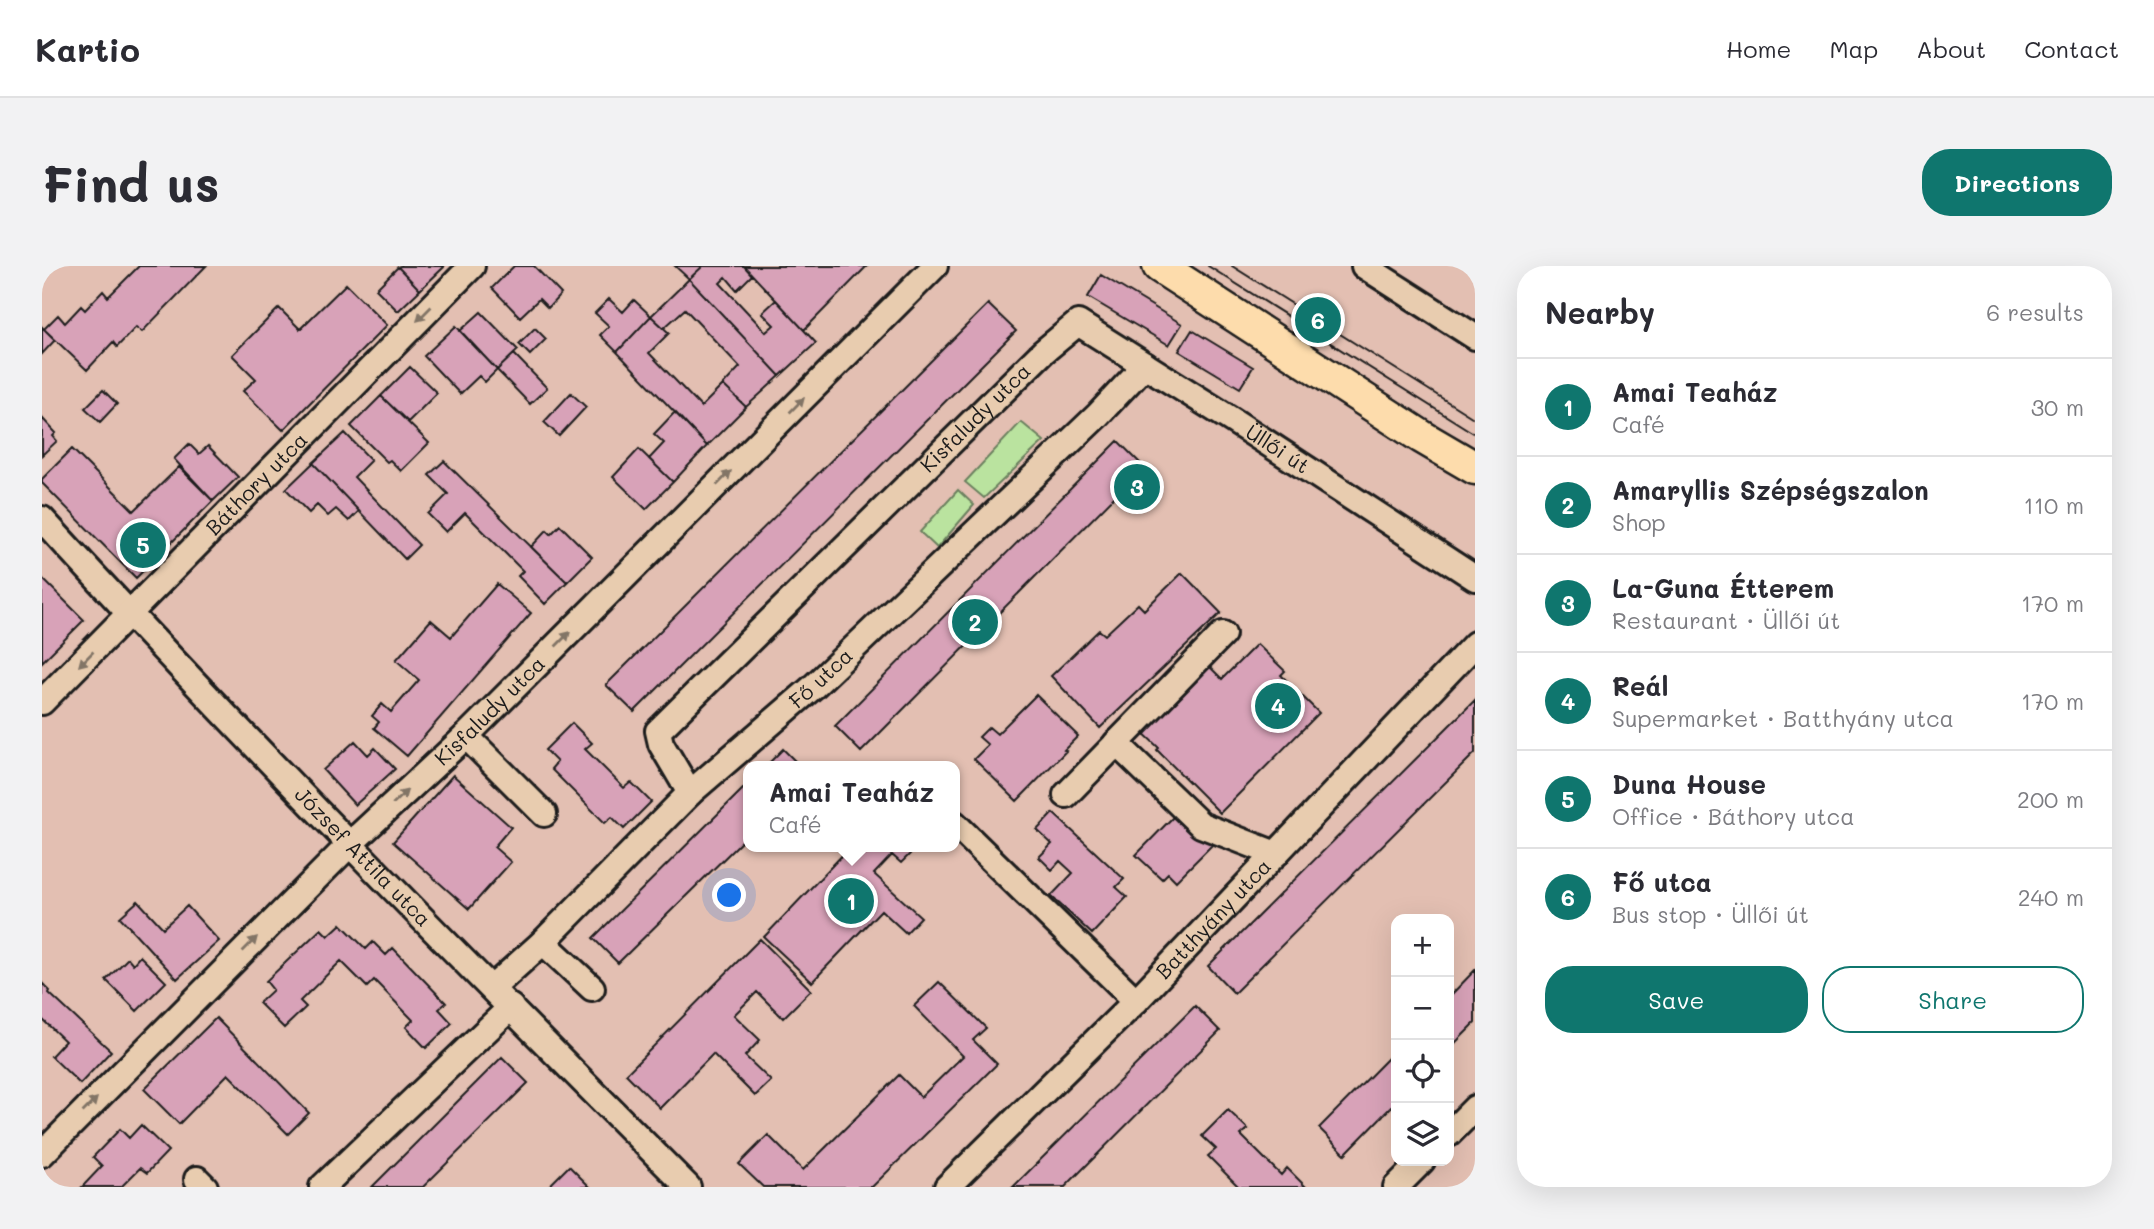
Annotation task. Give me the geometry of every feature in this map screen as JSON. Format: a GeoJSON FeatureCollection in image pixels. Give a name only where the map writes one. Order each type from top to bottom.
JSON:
{"type":"FeatureCollection","features":[{"type":"Feature","properties":{"kind":"main road"},"geometry":{"type":"LineString","coordinates":[[1159,266],[1422,438],[1475,468]]}},
{"type":"Feature","properties":{"kind":"street","name":"Báthory utca"},"geometry":{"type":"LineString","coordinates":[[42,702],[472,266]]}},
{"type":"Feature","properties":{"kind":"street","name":"Kisfaludy utca"},"geometry":{"type":"LineString","coordinates":[[42,1154],[350,844],[466,736],[935,266]]}},
{"type":"Feature","properties":{"kind":"street"},"geometry":{"type":"LineString","coordinates":[[1372,268],[1475,337]]}},
{"type":"Feature","properties":{"kind":"street","name":"Kisfaludy utca"},"geometry":{"type":"LineString","coordinates":[[690,793],[661,744],[658,731],[1043,352],[1078,323]]}},
{"type":"Feature","properties":{"kind":"street","name":"Üllői út"},"geometry":{"type":"LineString","coordinates":[[1078,323],[1475,578]]}},
{"type":"Feature","properties":{"kind":"street","name":"Fő utca"},"geometry":{"type":"LineString","coordinates":[[492,988],[543,942],[690,793],[813,687],[1098,415],[1145,365]]}},
{"type":"Feature","properties":{"kind":"street","name":"József Attila utca"},"geometry":{"type":"LineString","coordinates":[[42,519],[130,615],[350,844],[688,1187]]}},
{"type":"Feature","properties":{"kind":"street"},"geometry":{"type":"LineString","coordinates":[[1066,795],[1223,634]]}},
{"type":"Feature","properties":{"kind":"street","name":"Batthyány utca"},"geometry":{"type":"LineString","coordinates":[[947,1187],[1136,1001],[1475,644]]}},
{"type":"Feature","properties":{"kind":"street"},"geometry":{"type":"LineString","coordinates":[[466,736],[544,814]]}},
{"type":"Feature","properties":{"kind":"street"},"geometry":{"type":"LineString","coordinates":[[1116,743],[1201,825],[1276,854]]}},
{"type":"Feature","properties":{"kind":"street"},"geometry":{"type":"LineString","coordinates":[[960,829],[1136,1001]]}},
{"type":"Feature","properties":{"kind":"street"},"geometry":{"type":"LineString","coordinates":[[543,942],[592,988]]}},
{"type":"Feature","properties":{"kind":"street"},"geometry":{"type":"LineString","coordinates":[[322,1187],[511,1007]]}},
{"type":"Feature","properties":{"kind":"street"},"geometry":{"type":"LineString","coordinates":[[1454,1129],[1475,1108]]}},
{"type":"Feature","properties":{"kind":"street"},"geometry":{"type":"LineString","coordinates":[[1396,1187],[1417,1166]]}},
{"type":"Feature","properties":{"kind":"green space"},"geometry":{"type":"Polygon","coordinates":[[[1021,422],[1044,441],[984,498],[965,482],[1021,422]]]}},
{"type":"Feature","properties":{"kind":"green space"},"geometry":{"type":"Polygon","coordinates":[[[958,490],[974,505],[937,548],[920,532],[958,490]]]}},
{"type":"Feature","properties":{"kind":"building"},"geometry":{"type":"Polygon","coordinates":[[[139,266],[206,266],[142,332],[136,327],[117,347],[113,342],[87,370],[44,329],[58,315],[65,323],[81,306],[85,310],[103,291],[108,297],[139,266]]]}},
{"type":"Feature","properties":{"kind":"building"},"geometry":{"type":"Polygon","coordinates":[[[514,266],[534,266],[561,294],[548,308],[539,299],[520,317],[492,288],[514,266]]]}},
{"type":"Feature","properties":{"kind":"building"},"geometry":{"type":"Polygon","coordinates":[[[675,266],[703,266],[689,279],[675,266]]]}},
{"type":"Feature","properties":{"kind":"building"},"geometry":{"type":"Polygon","coordinates":[[[703,266],[744,266],[752,275],[737,290],[726,277],[720,283],[766,332],[774,325],[762,313],[776,300],[816,343],[780,376],[689,279],[703,266]]]}},
{"type":"Feature","properties":{"kind":"building"},"geometry":{"type":"Polygon","coordinates":[[[744,266],[867,266],[804,330],[744,266]]]}},
{"type":"Feature","properties":{"kind":"building"},"geometry":{"type":"Polygon","coordinates":[[[398,267],[444,267],[420,290],[398,267]]]}},
{"type":"Feature","properties":{"kind":"building"},"geometry":{"type":"Polygon","coordinates":[[[398,267],[420,290],[398,311],[376,289],[398,267]]]}},
{"type":"Feature","properties":{"kind":"building"},"geometry":{"type":"Polygon","coordinates":[[[1101,275],[1182,324],[1169,345],[1088,297],[1101,275]]]}},
{"type":"Feature","properties":{"kind":"building"},"geometry":{"type":"Polygon","coordinates":[[[689,279],[780,376],[746,407],[723,385],[740,367],[685,309],[664,328],[651,316],[689,279]]]}},
{"type":"Feature","properties":{"kind":"building"},"geometry":{"type":"Polygon","coordinates":[[[346,284],[387,325],[283,430],[243,391],[256,379],[232,355],[279,308],[300,329],[346,284]]]}},
{"type":"Feature","properties":{"kind":"building"},"geometry":{"type":"Polygon","coordinates":[[[609,299],[623,312],[634,300],[651,316],[617,352],[600,335],[609,326],[595,313],[609,299]]]}},
{"type":"Feature","properties":{"kind":"building"},"geometry":{"type":"Polygon","coordinates":[[[988,304],[1016,331],[634,712],[606,685],[988,304]]]}},
{"type":"Feature","properties":{"kind":"building"},"geometry":{"type":"Polygon","coordinates":[[[481,312],[518,350],[497,370],[460,331],[481,312]]]}},
{"type":"Feature","properties":{"kind":"building"},"geometry":{"type":"Polygon","coordinates":[[[651,316],[669,333],[649,353],[701,407],[723,385],[746,407],[707,446],[617,352],[651,316]]]}},
{"type":"Feature","properties":{"kind":"building"},"geometry":{"type":"Polygon","coordinates":[[[456,326],[497,370],[485,382],[479,376],[460,394],[424,356],[456,326]]]}},
{"type":"Feature","properties":{"kind":"building"},"geometry":{"type":"Polygon","coordinates":[[[42,327],[55,340],[42,354],[42,327]]]}},
{"type":"Feature","properties":{"kind":"building"},"geometry":{"type":"Polygon","coordinates":[[[535,328],[546,339],[530,355],[519,344],[535,328]]]}},
{"type":"Feature","properties":{"kind":"building"},"geometry":{"type":"Polygon","coordinates":[[[1192,330],[1253,367],[1240,388],[1179,351],[1192,330]]]}},
{"type":"Feature","properties":{"kind":"building"},"geometry":{"type":"Polygon","coordinates":[[[514,354],[547,388],[530,404],[497,370],[514,354]]]}},
{"type":"Feature","properties":{"kind":"building"},"geometry":{"type":"Polygon","coordinates":[[[410,367],[437,393],[408,422],[381,396],[410,367]]]}},
{"type":"Feature","properties":{"kind":"building"},"geometry":{"type":"Polygon","coordinates":[[[103,390],[117,404],[100,422],[85,408],[103,390]]]}},
{"type":"Feature","properties":{"kind":"building"},"geometry":{"type":"Polygon","coordinates":[[[571,393],[586,407],[559,436],[544,422],[571,393]]]}},
{"type":"Feature","properties":{"kind":"building"},"geometry":{"type":"Polygon","coordinates":[[[381,396],[429,443],[401,471],[390,460],[387,462],[351,426],[381,396]]]}},
{"type":"Feature","properties":{"kind":"building"},"geometry":{"type":"Polygon","coordinates":[[[675,412],[707,446],[673,482],[649,459],[664,443],[654,434],[675,412]]]}},
{"type":"Feature","properties":{"kind":"building"},"geometry":{"type":"Polygon","coordinates":[[[42,418],[56,433],[53,436],[57,441],[42,455],[42,418]]]}},
{"type":"Feature","properties":{"kind":"building"},"geometry":{"type":"Polygon","coordinates":[[[345,433],[371,460],[354,477],[419,545],[405,559],[313,463],[345,433]]]}},
{"type":"Feature","properties":{"kind":"building"},"geometry":{"type":"Polygon","coordinates":[[[1118,441],[1144,467],[861,752],[835,726],[1118,441]]]}},
{"type":"Feature","properties":{"kind":"building"},"geometry":{"type":"Polygon","coordinates":[[[189,444],[199,454],[208,446],[238,477],[213,501],[174,459],[189,444]]]}},
{"type":"Feature","properties":{"kind":"building"},"geometry":{"type":"Polygon","coordinates":[[[72,449],[134,511],[179,467],[213,501],[136,578],[42,483],[42,479],[72,449]]]}},
{"type":"Feature","properties":{"kind":"building"},"geometry":{"type":"Polygon","coordinates":[[[639,449],[673,482],[646,509],[613,477],[639,449]]]}},
{"type":"Feature","properties":{"kind":"building"},"geometry":{"type":"Polygon","coordinates":[[[444,461],[567,582],[545,604],[518,576],[523,571],[465,513],[446,532],[428,514],[448,494],[429,475],[444,461]]]}},
{"type":"Feature","properties":{"kind":"building"},"geometry":{"type":"Polygon","coordinates":[[[313,463],[359,511],[349,521],[336,509],[328,516],[317,505],[309,513],[286,489],[313,463]]]}},
{"type":"Feature","properties":{"kind":"building"},"geometry":{"type":"Polygon","coordinates":[[[560,525],[592,557],[567,582],[531,547],[547,530],[551,534],[560,525]]]}},
{"type":"Feature","properties":{"kind":"building"},"geometry":{"type":"Polygon","coordinates":[[[1182,573],[1221,613],[1100,728],[1051,676],[1099,630],[1105,635],[1138,604],[1144,610],[1182,573]]]}},
{"type":"Feature","properties":{"kind":"building"},"geometry":{"type":"Polygon","coordinates":[[[42,578],[84,620],[42,662],[42,578]]]}},
{"type":"Feature","properties":{"kind":"building"},"geometry":{"type":"Polygon","coordinates":[[[497,584],[531,613],[407,756],[374,728],[379,722],[372,716],[382,704],[391,712],[419,680],[396,660],[431,620],[451,637],[497,584]]]}},
{"type":"Feature","properties":{"kind":"building"},"geometry":{"type":"Polygon","coordinates":[[[1257,644],[1285,671],[1281,675],[1319,713],[1220,813],[1139,729],[1206,663],[1222,679],[1257,644]]]}},
{"type":"Feature","properties":{"kind":"building"},"geometry":{"type":"Polygon","coordinates":[[[1036,695],[1078,736],[1017,801],[974,759],[988,745],[979,737],[989,727],[997,734],[1036,695]]]}},
{"type":"Feature","properties":{"kind":"building"},"geometry":{"type":"Polygon","coordinates":[[[1475,700],[1475,753],[1234,993],[1208,966],[1475,700]]]}},
{"type":"Feature","properties":{"kind":"building"},"geometry":{"type":"Polygon","coordinates":[[[572,723],[592,743],[585,749],[624,788],[631,782],[651,802],[624,829],[612,817],[605,823],[551,769],[557,762],[545,750],[572,723]]]}},
{"type":"Feature","properties":{"kind":"building"},"geometry":{"type":"Polygon","coordinates":[[[355,741],[368,755],[375,748],[395,769],[355,805],[323,770],[355,741]]]}},
{"type":"Feature","properties":{"kind":"building"},"geometry":{"type":"Polygon","coordinates":[[[783,749],[795,761],[771,761],[783,749]]]}},
{"type":"Feature","properties":{"kind":"building"},"geometry":{"type":"Polygon","coordinates":[[[453,775],[511,827],[494,847],[511,862],[469,909],[393,842],[453,775]]]}},
{"type":"Feature","properties":{"kind":"building"},"geometry":{"type":"Polygon","coordinates":[[[743,789],[743,840],[618,963],[593,938],[743,789]]]}},
{"type":"Feature","properties":{"kind":"building"},"geometry":{"type":"Polygon","coordinates":[[[1178,812],[1212,845],[1176,881],[1168,873],[1162,879],[1136,855],[1178,812]]]}},
{"type":"Feature","properties":{"kind":"building"},"geometry":{"type":"Polygon","coordinates":[[[1053,813],[1124,879],[1116,887],[1127,897],[1092,934],[1051,896],[1073,873],[1060,861],[1052,870],[1039,857],[1052,844],[1037,830],[1053,813]]]}},
{"type":"Feature","properties":{"kind":"building"},"geometry":{"type":"Polygon","coordinates":[[[845,852],[912,852],[901,863],[892,855],[874,874],[921,917],[906,933],[881,910],[812,982],[764,937],[845,852]]]}},
{"type":"Feature","properties":{"kind":"building"},"geometry":{"type":"Polygon","coordinates":[[[138,901],[163,928],[187,906],[219,941],[177,979],[120,917],[138,901]]]}},
{"type":"Feature","properties":{"kind":"building"},"geometry":{"type":"Polygon","coordinates":[[[341,924],[366,949],[373,942],[386,955],[393,948],[446,1003],[439,1009],[452,1023],[426,1048],[406,1027],[413,1020],[374,980],[367,987],[341,961],[300,1001],[306,1007],[284,1028],[259,1003],[273,990],[266,981],[321,929],[328,936],[341,924]]]}},
{"type":"Feature","properties":{"kind":"building"},"geometry":{"type":"Polygon","coordinates":[[[760,939],[811,990],[783,1018],[757,992],[734,1015],[760,1040],[745,1056],[771,1081],[755,1096],[713,1054],[660,1108],[626,1074],[760,939]]]}},
{"type":"Feature","properties":{"kind":"building"},"geometry":{"type":"Polygon","coordinates":[[[140,956],[166,982],[137,1011],[106,980],[128,958],[133,964],[140,956]]]}},
{"type":"Feature","properties":{"kind":"building"},"geometry":{"type":"Polygon","coordinates":[[[1475,970],[1475,1023],[1454,1044],[1454,1040],[1454,992],[1475,970]]]}},
{"type":"Feature","properties":{"kind":"building"},"geometry":{"type":"Polygon","coordinates":[[[939,982],[986,1028],[973,1040],[997,1064],[872,1187],[763,1187],[739,1164],[768,1135],[803,1170],[899,1075],[921,1097],[963,1056],[914,1006],[939,982]]]}},
{"type":"Feature","properties":{"kind":"building"},"geometry":{"type":"Polygon","coordinates":[[[42,983],[49,993],[111,1051],[80,1084],[51,1056],[65,1041],[42,1019],[42,983]]]}},
{"type":"Feature","properties":{"kind":"building"},"geometry":{"type":"Polygon","coordinates":[[[1195,1006],[1220,1031],[1065,1187],[1013,1187],[1195,1006]]]}},
{"type":"Feature","properties":{"kind":"building"},"geometry":{"type":"Polygon","coordinates":[[[216,1018],[309,1113],[288,1134],[228,1074],[179,1124],[144,1089],[216,1018]]]}},
{"type":"Feature","properties":{"kind":"building"},"geometry":{"type":"Polygon","coordinates":[[[1391,1055],[1391,1107],[1345,1154],[1319,1128],[1391,1055]]]}},
{"type":"Feature","properties":{"kind":"building"},"geometry":{"type":"Polygon","coordinates":[[[502,1057],[528,1083],[423,1187],[372,1187],[502,1057]]]}},
{"type":"Feature","properties":{"kind":"building"},"geometry":{"type":"Polygon","coordinates":[[[1228,1110],[1248,1129],[1241,1135],[1281,1175],[1287,1168],[1306,1187],[1239,1187],[1208,1156],[1216,1149],[1202,1136],[1228,1110]]]}},
{"type":"Feature","properties":{"kind":"building"},"geometry":{"type":"Polygon","coordinates":[[[141,1125],[168,1151],[147,1173],[140,1168],[121,1187],[82,1187],[102,1166],[93,1157],[120,1129],[129,1138],[141,1125]]]}},
{"type":"Feature","properties":{"kind":"building"},"geometry":{"type":"Polygon","coordinates":[[[569,1166],[590,1187],[548,1187],[569,1166]]]}},
{"type":"Feature","properties":{"kind":"tram line"},"geometry":{"type":"LineString","coordinates":[[1208,266],[1475,434]]}},
{"type":"Feature","properties":{"kind":"tram line"},"geometry":{"type":"LineString","coordinates":[[1232,266],[1475,419]]}},
{"type":"Feature","properties":{"kind":"place","name":"Fő utca"},"geometry":{"type":"Point","coordinates":[1318,320]}},
{"type":"Feature","properties":{"kind":"place","name":"La-Guna Étterem"},"geometry":{"type":"Point","coordinates":[1137,487]}},
{"type":"Feature","properties":{"kind":"place","name":"Duna House"},"geometry":{"type":"Point","coordinates":[143,545]}},
{"type":"Feature","properties":{"kind":"place","name":"Amaryllis Szépségszalon"},"geometry":{"type":"Point","coordinates":[975,622]}},
{"type":"Feature","properties":{"kind":"place","name":"Reál"},"geometry":{"type":"Point","coordinates":[1278,706]}},
{"type":"Feature","properties":{"kind":"place","name":"Amai Teaház"},"geometry":{"type":"Point","coordinates":[851,901]}}]}
